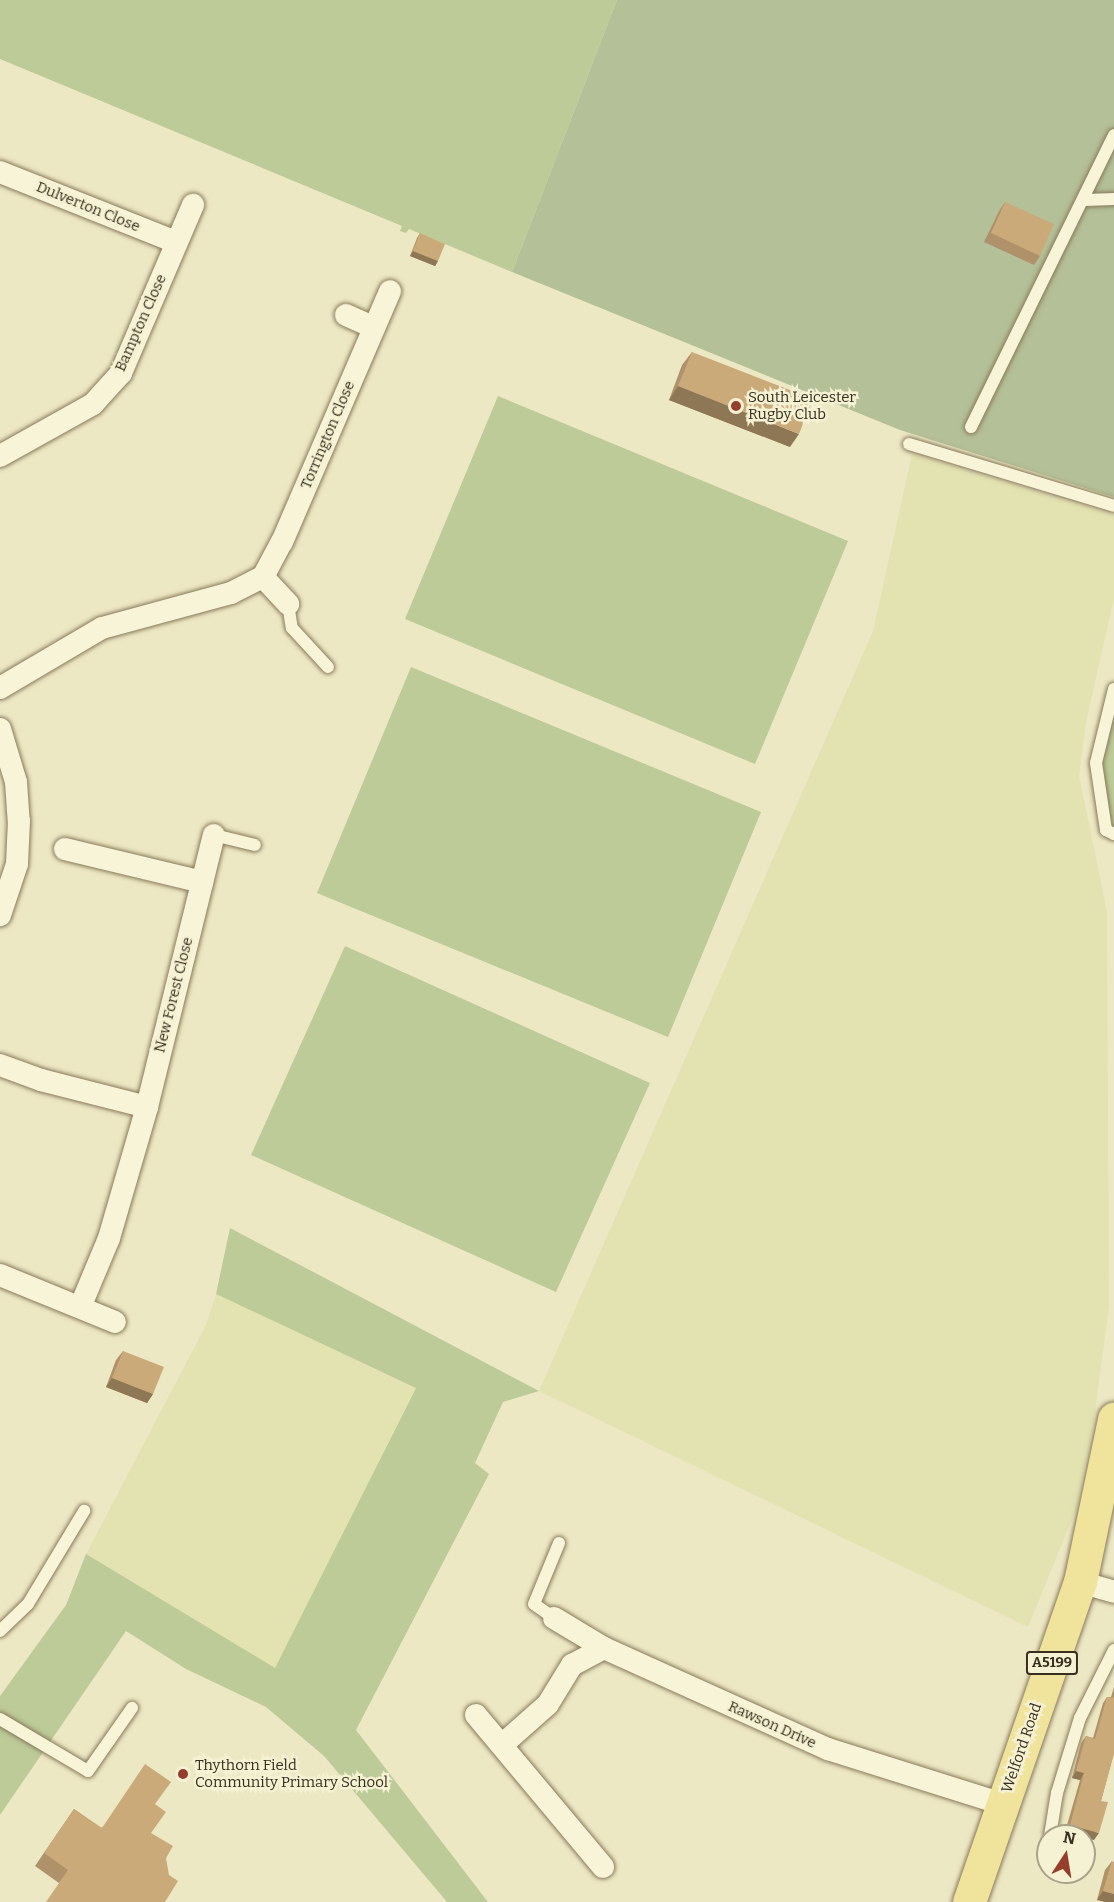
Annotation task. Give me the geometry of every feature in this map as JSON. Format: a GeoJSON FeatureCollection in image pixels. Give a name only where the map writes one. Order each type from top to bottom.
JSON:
{"type":"FeatureCollection","features":[{"type":"Feature","properties":{"kind":"main road","name":"Welford Road"},"geometry":{"type":"LineString","coordinates":[[969,1902],[1080,1581],[1114,1419]]}},
{"type":"Feature","properties":{"kind":"street","name":"Dulverton Close"},"geometry":{"type":"LineString","coordinates":[[0,172],[176,242]]}},
{"type":"Feature","properties":{"kind":"street","name":"Bampton Close"},"geometry":{"type":"LineString","coordinates":[[0,456],[93,404],[121,374],[193,205]]}},
{"type":"Feature","properties":{"kind":"street","name":"Torrington Close"},"geometry":{"type":"LineString","coordinates":[[263,577],[282,542],[390,291]]}},
{"type":"Feature","properties":{"kind":"street"},"geometry":{"type":"LineString","coordinates":[[346,315],[374,327]]}},
{"type":"Feature","properties":{"kind":"street"},"geometry":{"type":"LineString","coordinates":[[0,688],[102,628],[231,593],[263,577],[288,604]]}},
{"type":"Feature","properties":{"kind":"street"},"geometry":{"type":"LineString","coordinates":[[0,729],[16,782],[19,821],[17,864],[0,915]]}},
{"type":"Feature","properties":{"kind":"street","name":"New Forest Close"},"geometry":{"type":"LineString","coordinates":[[81,1305],[109,1238],[147,1107],[214,835]]}},
{"type":"Feature","properties":{"kind":"street"},"geometry":{"type":"LineString","coordinates":[[65,849],[202,882]]}},
{"type":"Feature","properties":{"kind":"street"},"geometry":{"type":"LineString","coordinates":[[0,1065],[41,1080],[147,1107]]}},
{"type":"Feature","properties":{"kind":"street"},"geometry":{"type":"LineString","coordinates":[[0,1275],[81,1305],[115,1322]]}},
{"type":"Feature","properties":{"kind":"street"},"geometry":{"type":"LineString","coordinates":[[1080,1581],[1114,1592]]}},
{"type":"Feature","properties":{"kind":"street","name":"Rawson Drive"},"geometry":{"type":"LineString","coordinates":[[554,1618],[604,1648],[828,1749],[1002,1804]]}},
{"type":"Feature","properties":{"kind":"street"},"geometry":{"type":"LineString","coordinates":[[503,1744],[548,1704],[572,1665],[604,1648]]}},
{"type":"Feature","properties":{"kind":"street"},"geometry":{"type":"LineString","coordinates":[[476,1715],[503,1744],[603,1868]]}},
{"type":"Feature","properties":{"kind":"lane"},"geometry":{"type":"LineString","coordinates":[[972,427],[1085,200],[1114,135]]}},
{"type":"Feature","properties":{"kind":"lane"},"geometry":{"type":"LineString","coordinates":[[1085,200],[1114,199]]}},
{"type":"Feature","properties":{"kind":"lane"},"geometry":{"type":"LineString","coordinates":[[909,444],[1114,506]]}},
{"type":"Feature","properties":{"kind":"lane"},"geometry":{"type":"LineString","coordinates":[[288,604],[291,628],[328,668]]}},
{"type":"Feature","properties":{"kind":"lane"},"geometry":{"type":"LineString","coordinates":[[1114,689],[1096,763],[1106,830],[1114,834]]}},
{"type":"Feature","properties":{"kind":"lane"},"geometry":{"type":"LineString","coordinates":[[214,835],[255,845]]}},
{"type":"Feature","properties":{"kind":"lane"},"geometry":{"type":"LineString","coordinates":[[0,1630],[28,1604],[84,1511]]}},
{"type":"Feature","properties":{"kind":"lane"},"geometry":{"type":"LineString","coordinates":[[554,1618],[534,1604],[559,1543]]}},
{"type":"Feature","properties":{"kind":"lane"},"geometry":{"type":"LineString","coordinates":[[1052,1824],[1057,1793],[1080,1718],[1114,1650]]}},
{"type":"Feature","properties":{"kind":"lane"},"geometry":{"type":"LineString","coordinates":[[0,1719],[88,1771],[132,1708]]}},
{"type":"Feature","properties":{"kind":"green space"},"geometry":{"type":"Polygon","coordinates":[[[0,0],[617,0],[512,272],[409,229],[406,233],[400,231],[402,226],[0,59],[0,0]]]}},
{"type":"Feature","properties":{"kind":"green space"},"geometry":{"type":"Polygon","coordinates":[[[617,0],[1114,0],[1114,497],[900,430],[512,272],[617,0]]]}},
{"type":"Feature","properties":{"kind":"green space"},"geometry":{"type":"Polygon","coordinates":[[[498,396],[848,541],[755,764],[405,619],[498,396]]]}},
{"type":"Feature","properties":{"kind":"green space"},"geometry":{"type":"Polygon","coordinates":[[[912,454],[1114,515],[1114,599],[1086,722],[1079,776],[1107,911],[1109,1306],[1094,1420],[1076,1510],[1028,1627],[539,1391],[873,631],[912,454]]]}},
{"type":"Feature","properties":{"kind":"green space"},"geometry":{"type":"Polygon","coordinates":[[[411,667],[761,812],[668,1037],[317,893],[411,667]]]}},
{"type":"Feature","properties":{"kind":"green space"},"geometry":{"type":"Polygon","coordinates":[[[1114,689],[1114,834],[1106,830],[1096,763],[1114,689]]]}},
{"type":"Feature","properties":{"kind":"green space"},"geometry":{"type":"Polygon","coordinates":[[[345,946],[650,1083],[556,1292],[251,1155],[345,946]]]}},
{"type":"Feature","properties":{"kind":"green space"},"geometry":{"type":"Polygon","coordinates":[[[230,1228],[539,1391],[503,1402],[475,1463],[489,1474],[356,1730],[488,1902],[447,1902],[324,1756],[266,1707],[186,1669],[126,1631],[0,1815],[0,1696],[66,1605],[86,1554],[275,1668],[416,1388],[216,1294],[230,1228]]]}},
{"type":"Feature","properties":{"kind":"green space"},"geometry":{"type":"Polygon","coordinates":[[[216,1294],[416,1387],[275,1669],[86,1554],[206,1325],[216,1294]]]}},
{"type":"Feature","properties":{"kind":"building"},"geometry":{"type":"Polygon","coordinates":[[[1005,202],[1054,224],[1040,256],[991,233],[1005,202]]]}},
{"type":"Feature","properties":{"kind":"building"},"geometry":{"type":"Polygon","coordinates":[[[420,233],[445,244],[438,261],[413,251],[420,233]]]}},
{"type":"Feature","properties":{"kind":"building"},"geometry":{"type":"Polygon","coordinates":[[[692,352],[813,399],[799,434],[678,386],[692,352]]]}},
{"type":"Feature","properties":{"kind":"building"},"geometry":{"type":"Polygon","coordinates":[[[123,1351],[164,1367],[153,1394],[112,1378],[123,1351]]]}},
{"type":"Feature","properties":{"kind":"building"},"geometry":{"type":"Polygon","coordinates":[[[1114,1696],[1114,1753],[1101,1801],[1108,1802],[1099,1833],[1096,1832],[1096,1824],[1070,1824],[1084,1773],[1076,1771],[1086,1736],[1095,1739],[1107,1697],[1113,1698],[1114,1696]]]}},
{"type":"Feature","properties":{"kind":"building"},"geometry":{"type":"Polygon","coordinates":[[[145,1764],[171,1782],[155,1804],[166,1812],[151,1833],[173,1846],[166,1858],[169,1875],[178,1881],[165,1902],[46,1902],[68,1870],[44,1853],[74,1809],[102,1828],[145,1764]]]}},
{"type":"Feature","properties":{"kind":"building"},"geometry":{"type":"Polygon","coordinates":[[[1112,1861],[1114,1862],[1114,1894],[1103,1891],[1112,1861]]]}},
{"type":"Feature","properties":{"kind":"place","name":"South Leicester Rugby Club"},"geometry":{"type":"Point","coordinates":[736,406]}},
{"type":"Feature","properties":{"kind":"place","name":"Thythorn Field Community Primary School"},"geometry":{"type":"Point","coordinates":[183,1774]}}]}
